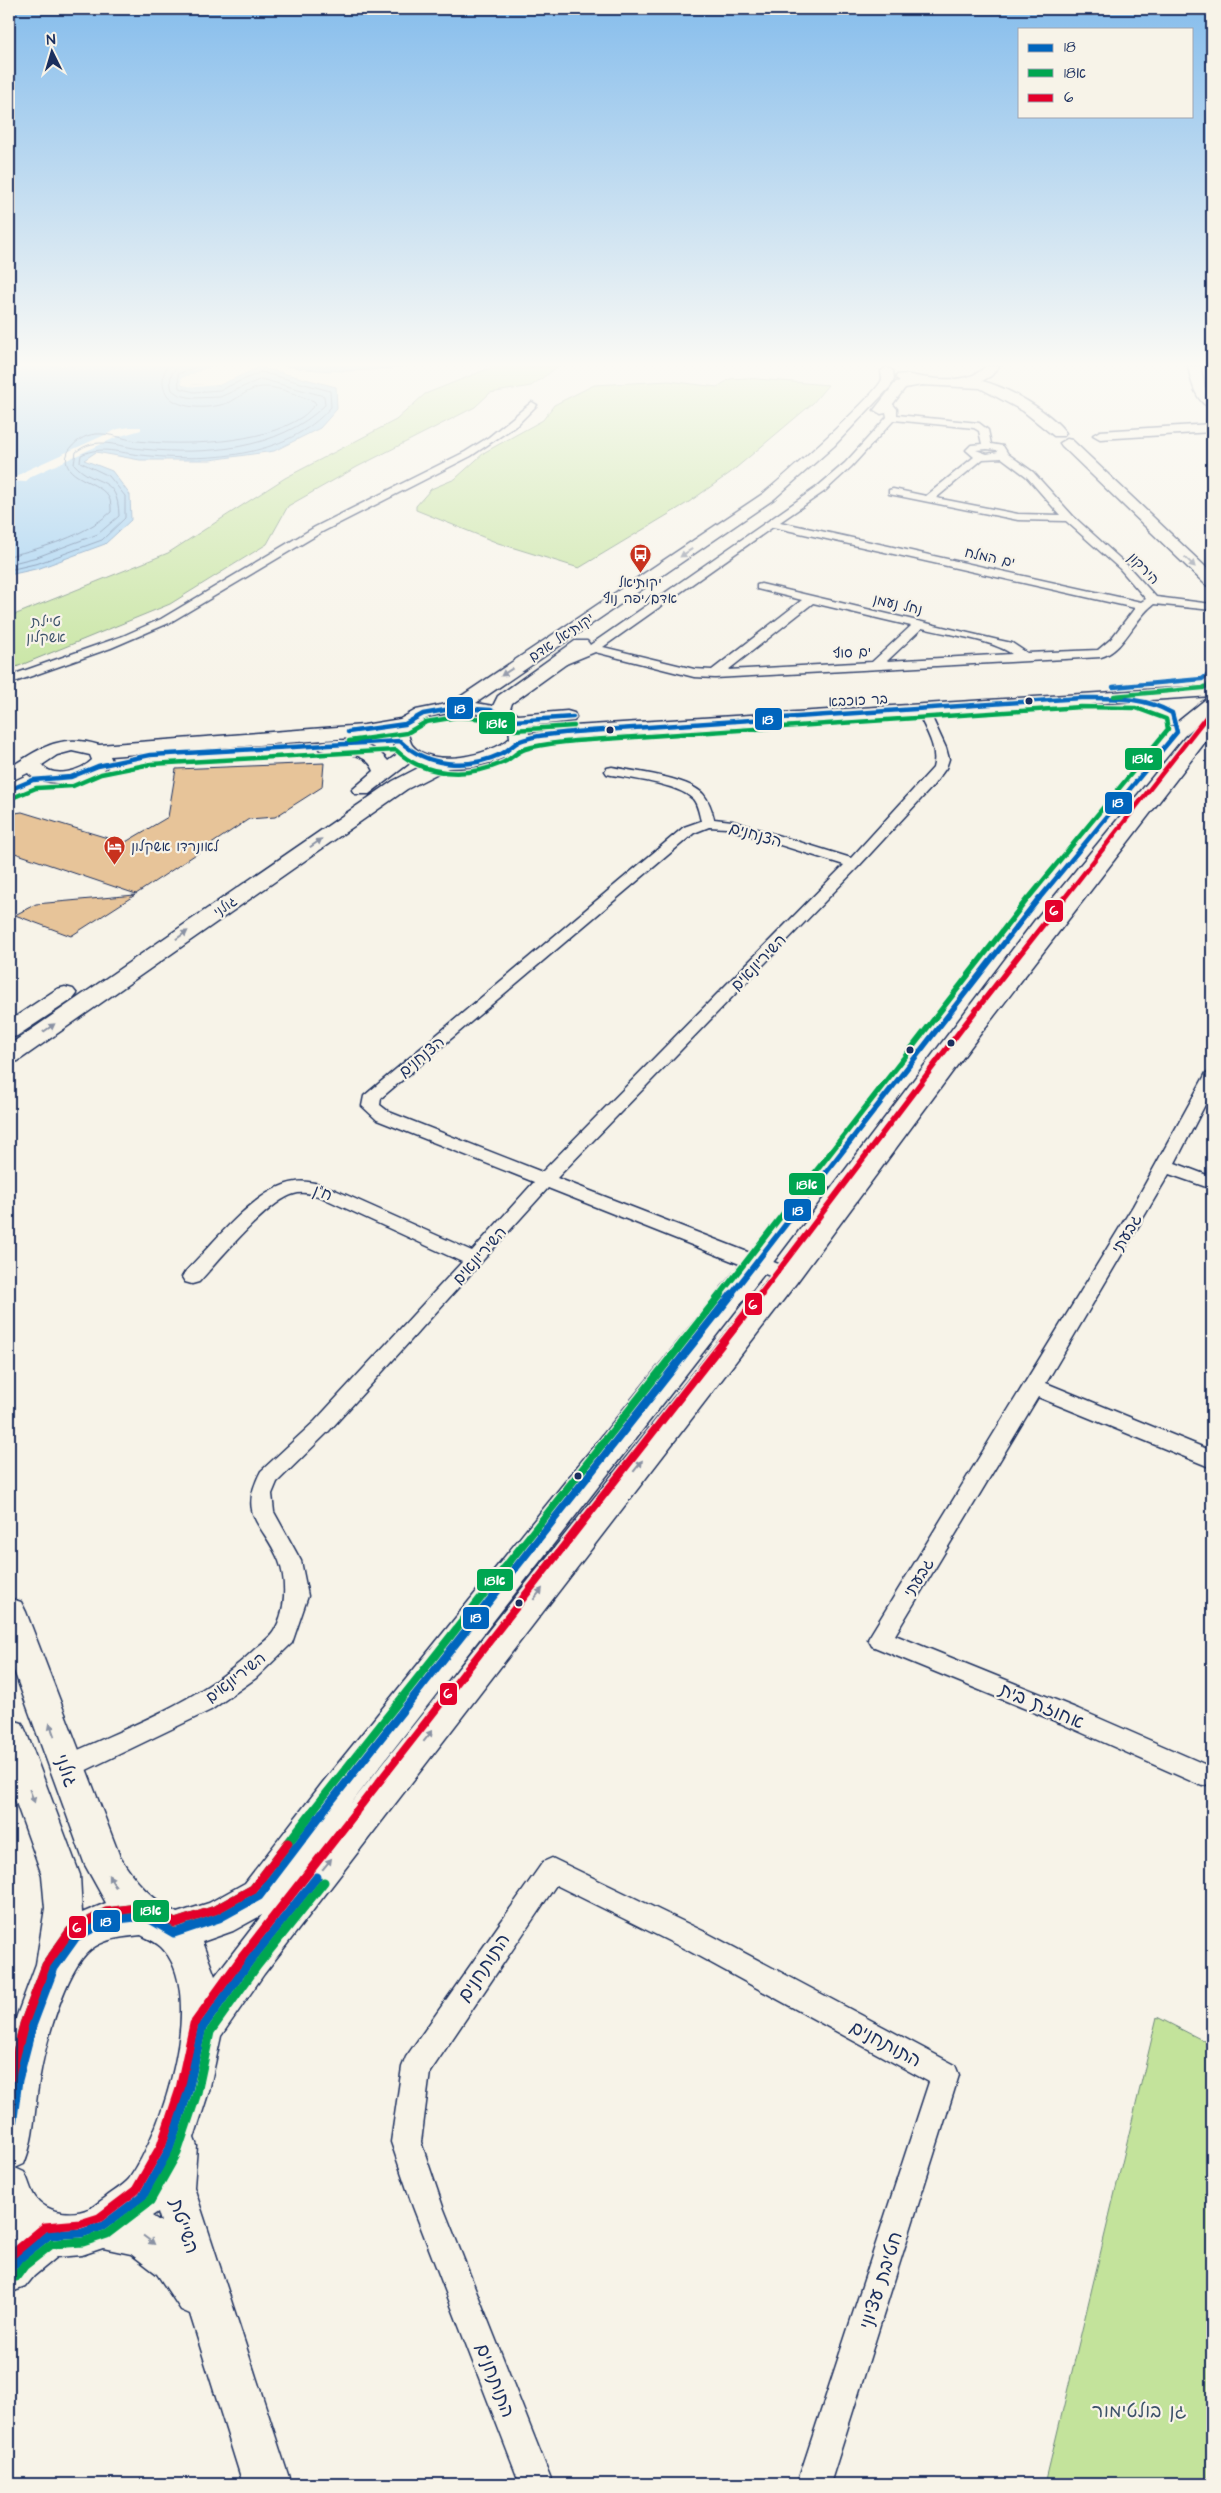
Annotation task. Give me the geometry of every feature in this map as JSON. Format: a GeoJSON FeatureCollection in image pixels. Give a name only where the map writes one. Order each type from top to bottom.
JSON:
{"type":"FeatureCollection","features":[{"type":"Feature","properties":{"kind":"street"},"geometry":{"type":"LineString","coordinates":[[9,680],[98,649],[164,621],[339,518],[409,482]]}},
{"type":"Feature","properties":{"kind":"street","name":"יקותיאל אדם"},"geometry":{"type":"LineString","coordinates":[[456,708],[769,496],[786,482]]}},
{"type":"Feature","properties":{"kind":"street","name":"יקותיאל אדם"},"geometry":{"type":"LineString","coordinates":[[509,718],[501,709],[504,700],[770,514],[811,482]]}},
{"type":"Feature","properties":{"kind":"street"},"geometry":{"type":"LineString","coordinates":[[554,664],[594,648],[773,524],[829,482]]}},
{"type":"Feature","properties":{"kind":"street"},"geometry":{"type":"LineString","coordinates":[[928,499],[949,482]]}},
{"type":"Feature","properties":{"kind":"street","name":"הירקון"},"geometry":{"type":"LineString","coordinates":[[1035,482],[1068,518],[1137,580],[1152,600],[1142,606],[1112,646]]}},
{"type":"Feature","properties":{"kind":"street"},"geometry":{"type":"LineString","coordinates":[[1121,482],[1212,564]]}},
{"type":"Feature","properties":{"kind":"street"},"geometry":{"type":"LineString","coordinates":[[1122,482],[1212,582]]}},
{"type":"Feature","properties":{"kind":"street"},"geometry":{"type":"LineString","coordinates":[[893,492],[1018,517],[1068,518]]}},
{"type":"Feature","properties":{"kind":"street","name":"ים המלח"},"geometry":{"type":"LineString","coordinates":[[773,524],[1142,606]]}},
{"type":"Feature","properties":{"kind":"street","name":"נחל נעמן"},"geometry":{"type":"LineString","coordinates":[[761,586],[994,642],[1008,646],[1024,657]]}},
{"type":"Feature","properties":{"kind":"street"},"geometry":{"type":"LineString","coordinates":[[715,674],[811,599]]}},
{"type":"Feature","properties":{"kind":"street"},"geometry":{"type":"LineString","coordinates":[[1152,600],[1212,608]]}},
{"type":"Feature","properties":{"kind":"street"},"geometry":{"type":"LineString","coordinates":[[876,665],[919,624]]}},
{"type":"Feature","properties":{"kind":"street","name":"ים סוף"},"geometry":{"type":"LineString","coordinates":[[594,648],[694,673],[715,674],[1101,653],[1112,646]]}},
{"type":"Feature","properties":{"kind":"street","name":"בר כוכבא"},"geometry":{"type":"LineString","coordinates":[[456,708],[481,708],[509,718],[1133,686],[1209,688]]}},
{"type":"Feature","properties":{"kind":"street","name":"בר כוכבא"},"geometry":{"type":"LineString","coordinates":[[518,742],[574,732],[1209,688]]}},
{"type":"Feature","properties":{"kind":"street"},"geometry":{"type":"LineString","coordinates":[[54,1968],[76,1937],[109,1920],[159,1925],[219,1918],[259,1896],[336,1794],[758,1262],[1025,915],[1177,732],[1209,688]]}},
{"type":"Feature","properties":{"kind":"street"},"geometry":{"type":"LineString","coordinates":[[1081,698],[1131,699],[1151,703],[1172,713],[1176,718],[1177,732]]}},
{"type":"Feature","properties":{"kind":"street"},"geometry":{"type":"LineString","coordinates":[[405,739],[423,714],[456,708]]}},
{"type":"Feature","properties":{"kind":"street","name":"השיריונאים"},"geometry":{"type":"LineString","coordinates":[[65,1768],[203,1703],[248,1672],[284,1636],[296,1596],[290,1560],[264,1513],[261,1494],[269,1477],[322,1426],[475,1260],[546,1179],[854,863],[939,768],[942,758],[940,748],[922,709]]}},
{"type":"Feature","properties":{"kind":"street"},"geometry":{"type":"LineString","coordinates":[[9,790],[50,777],[76,776],[98,759],[364,731],[405,739],[426,759],[463,763],[505,753],[518,742],[520,729],[509,718]]}},
{"type":"Feature","properties":{"kind":"street"},"geometry":{"type":"LineString","coordinates":[[9,2271],[18,2260],[49,2236],[82,2233],[103,2226],[143,2196],[169,2150],[188,2091],[202,2028],[250,1961],[787,1274],[985,1012],[1212,723]]}},
{"type":"Feature","properties":{"kind":"street"},"geometry":{"type":"LineString","coordinates":[[9,776],[48,750],[66,746],[84,746],[98,759],[405,739]]}},
{"type":"Feature","properties":{"kind":"street","name":"גולני"},"geometry":{"type":"LineString","coordinates":[[9,1031],[325,817],[385,773],[405,739]]}},
{"type":"Feature","properties":{"kind":"street"},"geometry":{"type":"LineString","coordinates":[[301,746],[362,750],[379,759],[385,773]]}},
{"type":"Feature","properties":{"kind":"street"},"geometry":{"type":"LineString","coordinates":[[34,761],[33,769],[50,777]]}},
{"type":"Feature","properties":{"kind":"street","name":"גולני"},"geometry":{"type":"LineString","coordinates":[[9,1056],[400,785],[444,762]]}},
{"type":"Feature","properties":{"kind":"street"},"geometry":{"type":"LineString","coordinates":[[612,771],[676,786],[696,795],[706,808],[708,823]]}},
{"type":"Feature","properties":{"kind":"street","name":"הצנחנים"},"geometry":{"type":"LineString","coordinates":[[787,1274],[384,1116],[371,1106],[373,1096],[689,830],[708,823],[728,824],[854,863]]}},
{"type":"Feature","properties":{"kind":"street","name":"גבעתי"},"geometry":{"type":"LineString","coordinates":[[880,1639],[1035,1387],[1165,1166],[1198,1100],[1212,1077]]}},
{"type":"Feature","properties":{"kind":"street"},"geometry":{"type":"LineString","coordinates":[[1165,1166],[1212,1183]]}},
{"type":"Feature","properties":{"kind":"street","name":"ח\"ן"},"geometry":{"type":"LineString","coordinates":[[192,1277],[268,1202],[285,1190],[307,1186],[327,1193],[475,1260]]}},
{"type":"Feature","properties":{"kind":"street"},"geometry":{"type":"LineString","coordinates":[[1035,1387],[1212,1460]]}},
{"type":"Feature","properties":{"kind":"street","name":"גולני"},"geometry":{"type":"LineString","coordinates":[[9,1612],[65,1768],[104,1865],[116,1887],[184,1948],[202,1996],[202,2028]]}},
{"type":"Feature","properties":{"kind":"street","name":"אחוזת בית"},"geometry":{"type":"LineString","coordinates":[[880,1639],[1069,1716],[1202,1775]]}},
{"type":"Feature","properties":{"kind":"street"},"geometry":{"type":"LineString","coordinates":[[9,1734],[61,1875],[64,1908],[54,1968],[32,2026],[23,2062],[9,2149]]}},
{"type":"Feature","properties":{"kind":"street","name":"התותחנים"},"geometry":{"type":"LineString","coordinates":[[536,2484],[428,2207],[406,2142],[416,2067],[552,1870],[690,1938],[945,2075]]}},
{"type":"Feature","properties":{"kind":"street","name":"חטיבת עציוני"},"geometry":{"type":"LineString","coordinates":[[814,2484],[945,2075]]}},
{"type":"Feature","properties":{"kind":"street","name":"השייטת"},"geometry":{"type":"LineString","coordinates":[[177,2125],[172,2187],[267,2484]]}},
{"type":"Feature","properties":{"kind":"street"},"geometry":{"type":"LineString","coordinates":[[9,2186],[9,2197],[24,2217],[49,2236]]}},
{"type":"Feature","properties":{"kind":"street","name":"השייטת"},"geometry":{"type":"LineString","coordinates":[[103,2226],[141,2234],[173,2258],[217,2324]]}},
{"type":"Feature","properties":{"kind":"green space","name":"טיילת אשקלון"},"geometry":{"type":"Polygon","coordinates":[[[278,482],[330,482],[288,506],[267,544],[170,604],[9,670],[9,617],[168,553],[278,482]]]}},
{"type":"Feature","properties":{"kind":"green space"},"geometry":{"type":"Polygon","coordinates":[[[447,482],[717,482],[689,502],[579,568],[498,543],[416,510],[416,506],[431,489],[447,482]]]}},
{"type":"Feature","properties":{"kind":"green space","name":"גן בולטימור"},"geometry":{"type":"Polygon","coordinates":[[[1157,2017],[1212,2045],[1212,2484],[1045,2484],[1157,2017]]]}},
{"type":"Feature","properties":{"kind":"water"},"geometry":{"type":"Polygon","coordinates":[[[9,482],[121,482],[130,495],[131,520],[105,544],[40,568],[9,575],[9,482]]]}},
{"type":"Feature","properties":{"kind":"building","name":"לאונרדו אשקלון"},"geometry":{"type":"Polygon","coordinates":[[[324,763],[322,787],[275,817],[249,819],[136,894],[9,851],[9,814],[22,812],[124,843],[168,817],[176,769],[324,763]]]}},
{"type":"Feature","properties":{"kind":"building"},"geometry":{"type":"Polygon","coordinates":[[[135,895],[71,936],[15,915],[36,904],[135,895]]]}},
{"type":"Feature","properties":{"kind":"transit line","name":"18"},"geometry":{"type":"LineString","coordinates":[[1113,687],[1202,679],[1212,672]]}},
{"type":"Feature","properties":{"kind":"transit line","name":"18א"},"geometry":{"type":"LineString","coordinates":[[1114,696],[1203,688],[1212,683]]}},
{"type":"Feature","properties":{"kind":"transit line","name":"18"},"geometry":{"type":"LineString","coordinates":[[9,790],[33,780],[71,777],[98,766],[150,755],[400,741],[409,750],[421,757],[447,764],[461,764],[489,759],[504,753],[517,742],[527,739],[574,732],[1081,698],[1128,698],[1151,703],[1172,713],[1177,732],[1025,915],[758,1262],[336,1794],[259,1896],[219,1918],[174,1933],[145,1916],[109,1920],[76,1937],[54,1968],[32,2026],[18,2080],[9,2149]]}},
{"type":"Feature","properties":{"kind":"transit line","name":"18א"},"geometry":{"type":"LineString","coordinates":[[9,2083],[24,2024],[46,1965],[70,1931],[106,1912],[144,1907],[175,1923],[215,1910],[253,1889],[329,1789],[751,1257],[1018,910],[1168,729],[1166,719],[1146,710],[1114,706],[1081,707],[575,741],[532,747],[520,751],[503,763],[476,771],[462,772],[432,770],[418,766],[396,750],[151,764],[101,774],[73,786],[36,788],[12,798]]}},
{"type":"Feature","properties":{"kind":"transit line","name":"18"},"geometry":{"type":"LineString","coordinates":[[348,732],[405,724],[423,714],[456,708],[491,710],[514,721],[573,717]]}},
{"type":"Feature","properties":{"kind":"transit line","name":"6"},"geometry":{"type":"LineString","coordinates":[[9,2257],[45,2227],[80,2224],[99,2218],[136,2190],[161,2146],[180,2089],[194,2024],[243,1956],[780,1270],[966,1023],[1207,716]]}},
{"type":"Feature","properties":{"kind":"transit line","name":"18א"},"geometry":{"type":"LineString","coordinates":[[349,741],[407,733],[426,722],[457,717],[489,719],[514,730],[574,726]]}},
{"type":"Feature","properties":{"kind":"transit line","name":"6"},"geometry":{"type":"LineString","coordinates":[[9,2083],[24,2024],[46,1965],[70,1931],[106,1912],[144,1907],[175,1923],[215,1910],[253,1889],[288,1843]]}},
{"type":"Feature","properties":{"kind":"transit line","name":"18"},"geometry":{"type":"LineString","coordinates":[[9,2271],[18,2260],[49,2235],[82,2233],[103,2226],[143,2196],[169,2150],[188,2091],[202,2028],[250,1961],[317,1877]]}},
{"type":"Feature","properties":{"kind":"transit line","name":"18א"},"geometry":{"type":"LineString","coordinates":[[16,2277],[24,2266],[52,2244],[83,2242],[107,2234],[150,2201],[177,2153],[197,2093],[210,2032],[257,1966],[324,1882]]}},
{"type":"Feature","properties":{"kind":"place","name":"יקותיאל אדם/יפה נוף"},"geometry":{"type":"Point","coordinates":[640,573]}},
{"type":"Feature","properties":{"kind":"place","name":"לאונרדו אשקלון"},"geometry":{"type":"Point","coordinates":[115,865]}}]}
